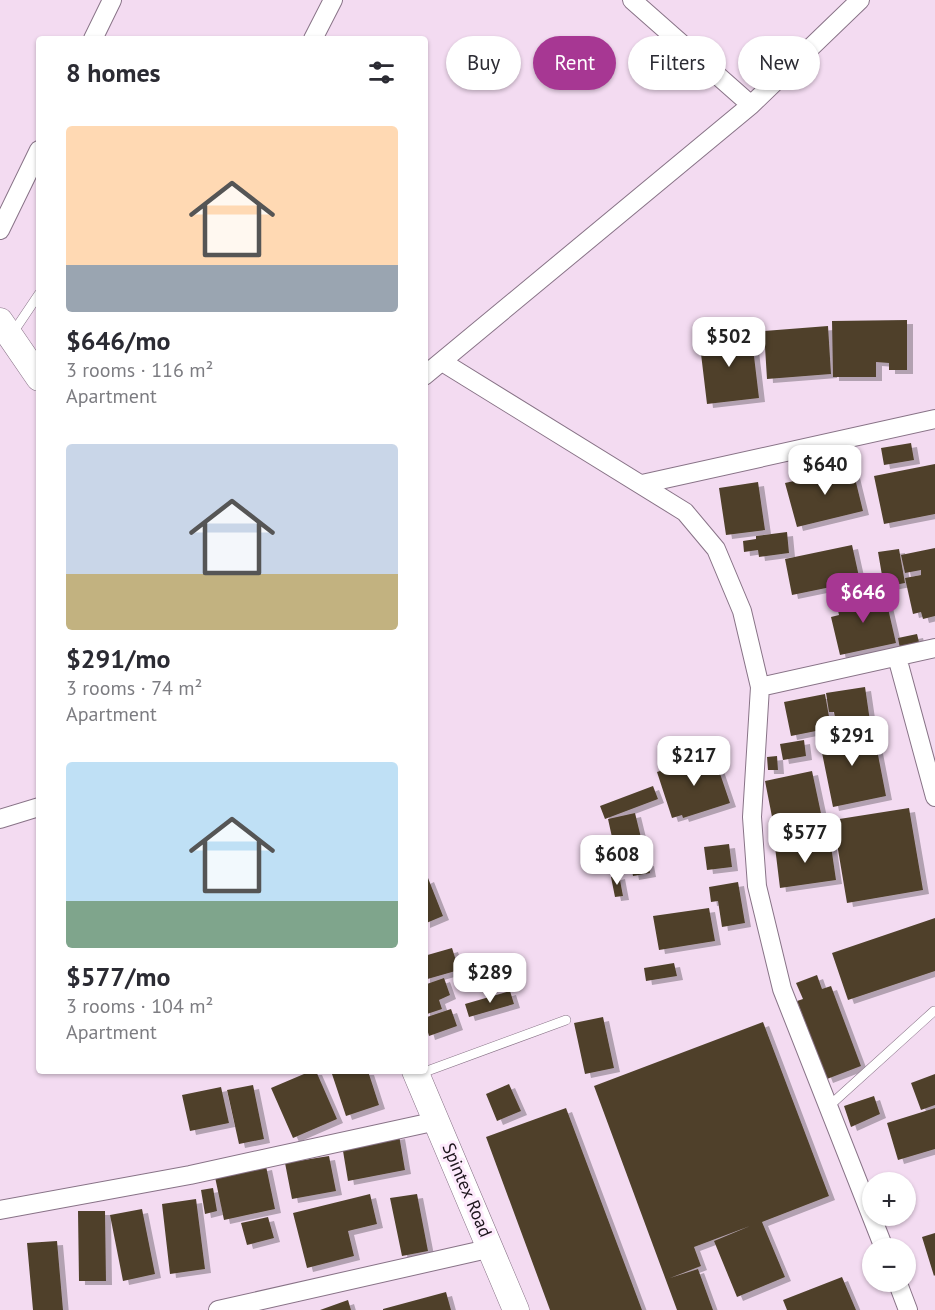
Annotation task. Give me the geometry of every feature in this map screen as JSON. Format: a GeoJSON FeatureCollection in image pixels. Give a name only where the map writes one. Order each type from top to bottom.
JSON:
{"type":"FeatureCollection","features":[{"type":"Feature","properties":{"kind":"main road"},"geometry":{"type":"LineString","coordinates":[[5,328],[36,374]]}},
{"type":"Feature","properties":{"kind":"main road","name":"Spintex Road"},"geometry":{"type":"LineString","coordinates":[[416,1074],[492,1248],[516,1310]]}},
{"type":"Feature","properties":{"kind":"street"},"geometry":{"type":"LineString","coordinates":[[94,36],[112,0]]}},
{"type":"Feature","properties":{"kind":"street"},"geometry":{"type":"LineString","coordinates":[[315,36],[333,0]]}},
{"type":"Feature","properties":{"kind":"street"},"geometry":{"type":"LineString","coordinates":[[632,0],[751,105]]}},
{"type":"Feature","properties":{"kind":"street"},"geometry":{"type":"LineString","coordinates":[[428,373],[444,363],[751,105],[860,0]]}},
{"type":"Feature","properties":{"kind":"street"},"geometry":{"type":"LineString","coordinates":[[0,230],[36,156]]}},
{"type":"Feature","properties":{"kind":"street"},"geometry":{"type":"LineString","coordinates":[[444,363],[685,512],[716,549],[742,611],[760,687],[752,817],[758,886],[782,989],[880,1238]]}},
{"type":"Feature","properties":{"kind":"street"},"geometry":{"type":"LineString","coordinates":[[642,484],[935,419]]}},
{"type":"Feature","properties":{"kind":"street"},"geometry":{"type":"LineString","coordinates":[[760,687],[935,648]]}},
{"type":"Feature","properties":{"kind":"street"},"geometry":{"type":"LineString","coordinates":[[897,657],[935,797]]}},
{"type":"Feature","properties":{"kind":"street"},"geometry":{"type":"LineString","coordinates":[[0,819],[36,808]]}},
{"type":"Feature","properties":{"kind":"street"},"geometry":{"type":"LineString","coordinates":[[0,1210],[190,1175],[436,1121]]}},
{"type":"Feature","properties":{"kind":"street"},"geometry":{"type":"LineString","coordinates":[[218,1310],[492,1248]]}},
{"type":"Feature","properties":{"kind":"street"},"geometry":{"type":"LineString","coordinates":[[901,1292],[908,1310]]}},
{"type":"Feature","properties":{"kind":"lane"},"geometry":{"type":"LineString","coordinates":[[5,328],[36,297]]}},
{"type":"Feature","properties":{"kind":"lane"},"geometry":{"type":"LineString","coordinates":[[828,1107],[934,1011]]}},
{"type":"Feature","properties":{"kind":"lane"},"geometry":{"type":"LineString","coordinates":[[428,1069],[566,1020]]}},
{"type":"Feature","properties":{"kind":"building"},"geometry":{"type":"Polygon","coordinates":[[[907,320],[907,370],[889,370],[889,363],[876,362],[876,377],[833,377],[832,321],[907,320]]]}},
{"type":"Feature","properties":{"kind":"building"},"geometry":{"type":"Polygon","coordinates":[[[828,326],[831,374],[767,379],[764,331],[828,326]]]}},
{"type":"Feature","properties":{"kind":"building"},"geometry":{"type":"Polygon","coordinates":[[[751,331],[759,398],[707,404],[699,337],[751,331]]]}},
{"type":"Feature","properties":{"kind":"building"},"geometry":{"type":"Polygon","coordinates":[[[911,443],[914,460],[884,465],[881,448],[911,443]]]}},
{"type":"Feature","properties":{"kind":"building"},"geometry":{"type":"Polygon","coordinates":[[[851,462],[863,511],[797,527],[785,483],[821,475],[821,469],[851,462]]]}},
{"type":"Feature","properties":{"kind":"building"},"geometry":{"type":"Polygon","coordinates":[[[935,464],[935,514],[884,524],[874,476],[935,464]]]}},
{"type":"Feature","properties":{"kind":"building"},"geometry":{"type":"Polygon","coordinates":[[[758,482],[765,530],[726,535],[719,488],[758,482]]]}},
{"type":"Feature","properties":{"kind":"building"},"geometry":{"type":"Polygon","coordinates":[[[787,532],[789,553],[759,557],[758,550],[744,552],[743,541],[756,539],[756,536],[787,532]]]}},
{"type":"Feature","properties":{"kind":"building"},"geometry":{"type":"Polygon","coordinates":[[[852,545],[860,581],[792,595],[785,559],[852,545]]]}},
{"type":"Feature","properties":{"kind":"building"},"geometry":{"type":"Polygon","coordinates":[[[935,548],[935,616],[923,619],[921,612],[913,614],[905,578],[921,575],[921,570],[905,573],[901,555],[935,548]]]}},
{"type":"Feature","properties":{"kind":"building"},"geometry":{"type":"Polygon","coordinates":[[[899,549],[905,583],[884,587],[878,552],[899,549]]]}},
{"type":"Feature","properties":{"kind":"building"},"geometry":{"type":"Polygon","coordinates":[[[884,591],[896,643],[840,655],[831,617],[839,615],[836,602],[884,591]]]}},
{"type":"Feature","properties":{"kind":"building"},"geometry":{"type":"Polygon","coordinates":[[[917,634],[921,650],[901,654],[898,638],[917,634]]]}},
{"type":"Feature","properties":{"kind":"building"},"geometry":{"type":"Polygon","coordinates":[[[865,687],[870,721],[836,726],[834,712],[829,712],[826,693],[865,687]]]}},
{"type":"Feature","properties":{"kind":"building"},"geometry":{"type":"Polygon","coordinates":[[[825,694],[831,728],[791,736],[784,702],[825,694]]]}},
{"type":"Feature","properties":{"kind":"building"},"geometry":{"type":"Polygon","coordinates":[[[861,727],[862,731],[873,729],[886,796],[833,807],[819,738],[861,727]]]}},
{"type":"Feature","properties":{"kind":"building"},"geometry":{"type":"Polygon","coordinates":[[[804,740],[806,756],[783,760],[780,744],[804,740]]]}},
{"type":"Feature","properties":{"kind":"building"},"geometry":{"type":"Polygon","coordinates":[[[713,753],[730,803],[683,818],[682,815],[672,818],[657,772],[713,753]]]}},
{"type":"Feature","properties":{"kind":"building"},"geometry":{"type":"Polygon","coordinates":[[[777,756],[778,770],[768,770],[767,757],[777,756]]]}},
{"type":"Feature","properties":{"kind":"building"},"geometry":{"type":"Polygon","coordinates":[[[812,771],[822,818],[774,827],[765,781],[812,771]]]}},
{"type":"Feature","properties":{"kind":"building"},"geometry":{"type":"Polygon","coordinates":[[[653,786],[658,799],[605,819],[600,806],[653,786]]]}},
{"type":"Feature","properties":{"kind":"building"},"geometry":{"type":"Polygon","coordinates":[[[909,808],[923,890],[847,903],[833,820],[909,808]]]}},
{"type":"Feature","properties":{"kind":"building"},"geometry":{"type":"Polygon","coordinates":[[[635,813],[645,854],[617,860],[608,819],[635,813]]]}},
{"type":"Feature","properties":{"kind":"building"},"geometry":{"type":"Polygon","coordinates":[[[830,839],[836,880],[780,888],[775,847],[830,839]]]}},
{"type":"Feature","properties":{"kind":"building"},"geometry":{"type":"Polygon","coordinates":[[[729,844],[732,867],[707,870],[704,847],[729,844]]]}},
{"type":"Feature","properties":{"kind":"building"},"geometry":{"type":"Polygon","coordinates":[[[648,862],[650,873],[633,876],[631,865],[648,862]]]}},
{"type":"Feature","properties":{"kind":"building"},"geometry":{"type":"Polygon","coordinates":[[[619,875],[623,896],[615,897],[611,877],[619,875]]]}},
{"type":"Feature","properties":{"kind":"building"},"geometry":{"type":"Polygon","coordinates":[[[428,878],[443,916],[428,922],[428,878]]]}},
{"type":"Feature","properties":{"kind":"building"},"geometry":{"type":"Polygon","coordinates":[[[738,882],[745,923],[722,927],[718,901],[711,902],[709,887],[738,882]]]}},
{"type":"Feature","properties":{"kind":"building"},"geometry":{"type":"Polygon","coordinates":[[[709,908],[715,941],[659,950],[653,916],[709,908]]]}},
{"type":"Feature","properties":{"kind":"building"},"geometry":{"type":"Polygon","coordinates":[[[935,918],[935,971],[848,1000],[832,953],[935,918]]]}},
{"type":"Feature","properties":{"kind":"building"},"geometry":{"type":"Polygon","coordinates":[[[452,948],[459,970],[428,979],[428,955],[452,948]]]}},
{"type":"Feature","properties":{"kind":"building"},"geometry":{"type":"Polygon","coordinates":[[[674,963],[677,976],[646,981],[644,968],[674,963]]]}},
{"type":"Feature","properties":{"kind":"building"},"geometry":{"type":"Polygon","coordinates":[[[817,975],[822,989],[831,986],[861,1066],[827,1079],[797,1001],[803,999],[796,983],[817,975]]]}},
{"type":"Feature","properties":{"kind":"building"},"geometry":{"type":"Polygon","coordinates":[[[444,978],[450,995],[439,1000],[442,1009],[428,1014],[428,984],[444,978]]]}},
{"type":"Feature","properties":{"kind":"building"},"geometry":{"type":"Polygon","coordinates":[[[510,991],[514,1004],[469,1017],[465,1004],[510,991]]]}},
{"type":"Feature","properties":{"kind":"building"},"geometry":{"type":"Polygon","coordinates":[[[451,1009],[457,1026],[429,1036],[428,1017],[451,1009]]]}},
{"type":"Feature","properties":{"kind":"building"},"geometry":{"type":"Polygon","coordinates":[[[603,1017],[614,1068],[585,1074],[574,1023],[603,1017]]]}},
{"type":"Feature","properties":{"kind":"building"},"geometry":{"type":"Polygon","coordinates":[[[763,1022],[829,1196],[762,1222],[785,1277],[737,1297],[714,1241],[750,1226],[694,1247],[701,1266],[670,1278],[698,1269],[713,1310],[677,1310],[594,1086],[763,1022]]]}},
{"type":"Feature","properties":{"kind":"building"},"geometry":{"type":"Polygon","coordinates":[[[304,1074],[317,1074],[337,1119],[293,1138],[271,1088],[304,1074]]]}},
{"type":"Feature","properties":{"kind":"building"},"geometry":{"type":"Polygon","coordinates":[[[332,1074],[369,1074],[379,1105],[346,1116],[332,1074]]]}},
{"type":"Feature","properties":{"kind":"building"},"geometry":{"type":"Polygon","coordinates":[[[935,1074],[935,1105],[921,1110],[911,1083],[935,1074]]]}},
{"type":"Feature","properties":{"kind":"building"},"geometry":{"type":"Polygon","coordinates":[[[509,1084],[521,1111],[497,1121],[486,1094],[509,1084]]]}},
{"type":"Feature","properties":{"kind":"building"},"geometry":{"type":"Polygon","coordinates":[[[253,1085],[264,1139],[239,1144],[227,1090],[253,1085]]]}},
{"type":"Feature","properties":{"kind":"building"},"geometry":{"type":"Polygon","coordinates":[[[221,1087],[229,1123],[190,1131],[182,1095],[221,1087]]]}},
{"type":"Feature","properties":{"kind":"building"},"geometry":{"type":"Polygon","coordinates":[[[874,1096],[880,1114],[851,1127],[844,1106],[874,1096]]]}},
{"type":"Feature","properties":{"kind":"building"},"geometry":{"type":"Polygon","coordinates":[[[566,1108],[642,1310],[550,1310],[486,1137],[566,1108]]]}},
{"type":"Feature","properties":{"kind":"building"},"geometry":{"type":"Polygon","coordinates":[[[935,1108],[935,1149],[898,1160],[887,1123],[935,1108]]]}},
{"type":"Feature","properties":{"kind":"building"},"geometry":{"type":"Polygon","coordinates":[[[399,1135],[405,1170],[348,1181],[342,1145],[399,1135]]]}},
{"type":"Feature","properties":{"kind":"building"},"geometry":{"type":"Polygon","coordinates":[[[329,1156],[336,1191],[292,1199],[285,1163],[329,1156]]]}},
{"type":"Feature","properties":{"kind":"building"},"geometry":{"type":"Polygon","coordinates":[[[266,1166],[275,1209],[224,1220],[215,1177],[266,1166]]]}},
{"type":"Feature","properties":{"kind":"building"},"geometry":{"type":"Polygon","coordinates":[[[213,1188],[217,1211],[205,1214],[201,1190],[213,1188]]]}},
{"type":"Feature","properties":{"kind":"building"},"geometry":{"type":"Polygon","coordinates":[[[370,1194],[377,1224],[348,1231],[354,1256],[307,1268],[293,1213],[370,1194]]]}},
{"type":"Feature","properties":{"kind":"building"},"geometry":{"type":"Polygon","coordinates":[[[417,1194],[428,1251],[402,1256],[390,1198],[417,1194]]]}},
{"type":"Feature","properties":{"kind":"building"},"geometry":{"type":"Polygon","coordinates":[[[196,1199],[205,1269],[170,1274],[162,1204],[196,1199]]]}},
{"type":"Feature","properties":{"kind":"building"},"geometry":{"type":"Polygon","coordinates":[[[142,1209],[155,1274],[123,1281],[110,1215],[142,1209]]]}},
{"type":"Feature","properties":{"kind":"building"},"geometry":{"type":"Polygon","coordinates":[[[78,1211],[105,1211],[106,1281],[79,1281],[78,1211]]]}},
{"type":"Feature","properties":{"kind":"building"},"geometry":{"type":"Polygon","coordinates":[[[268,1217],[274,1238],[247,1245],[241,1223],[268,1217]]]}},
{"type":"Feature","properties":{"kind":"building"},"geometry":{"type":"Polygon","coordinates":[[[935,1233],[935,1275],[934,1276],[922,1237],[935,1233]]]}},
{"type":"Feature","properties":{"kind":"building"},"geometry":{"type":"Polygon","coordinates":[[[57,1241],[63,1310],[33,1310],[27,1243],[57,1241]]]}},
{"type":"Feature","properties":{"kind":"building"},"geometry":{"type":"Polygon","coordinates":[[[842,1277],[856,1310],[787,1310],[783,1300],[842,1277]]]}},
{"type":"Feature","properties":{"kind":"building"},"geometry":{"type":"Polygon","coordinates":[[[446,1292],[451,1310],[383,1310],[383,1309],[446,1292]]]}},
{"type":"Feature","properties":{"kind":"building"},"geometry":{"type":"Polygon","coordinates":[[[348,1300],[351,1310],[320,1310],[348,1300]]]}}]}
